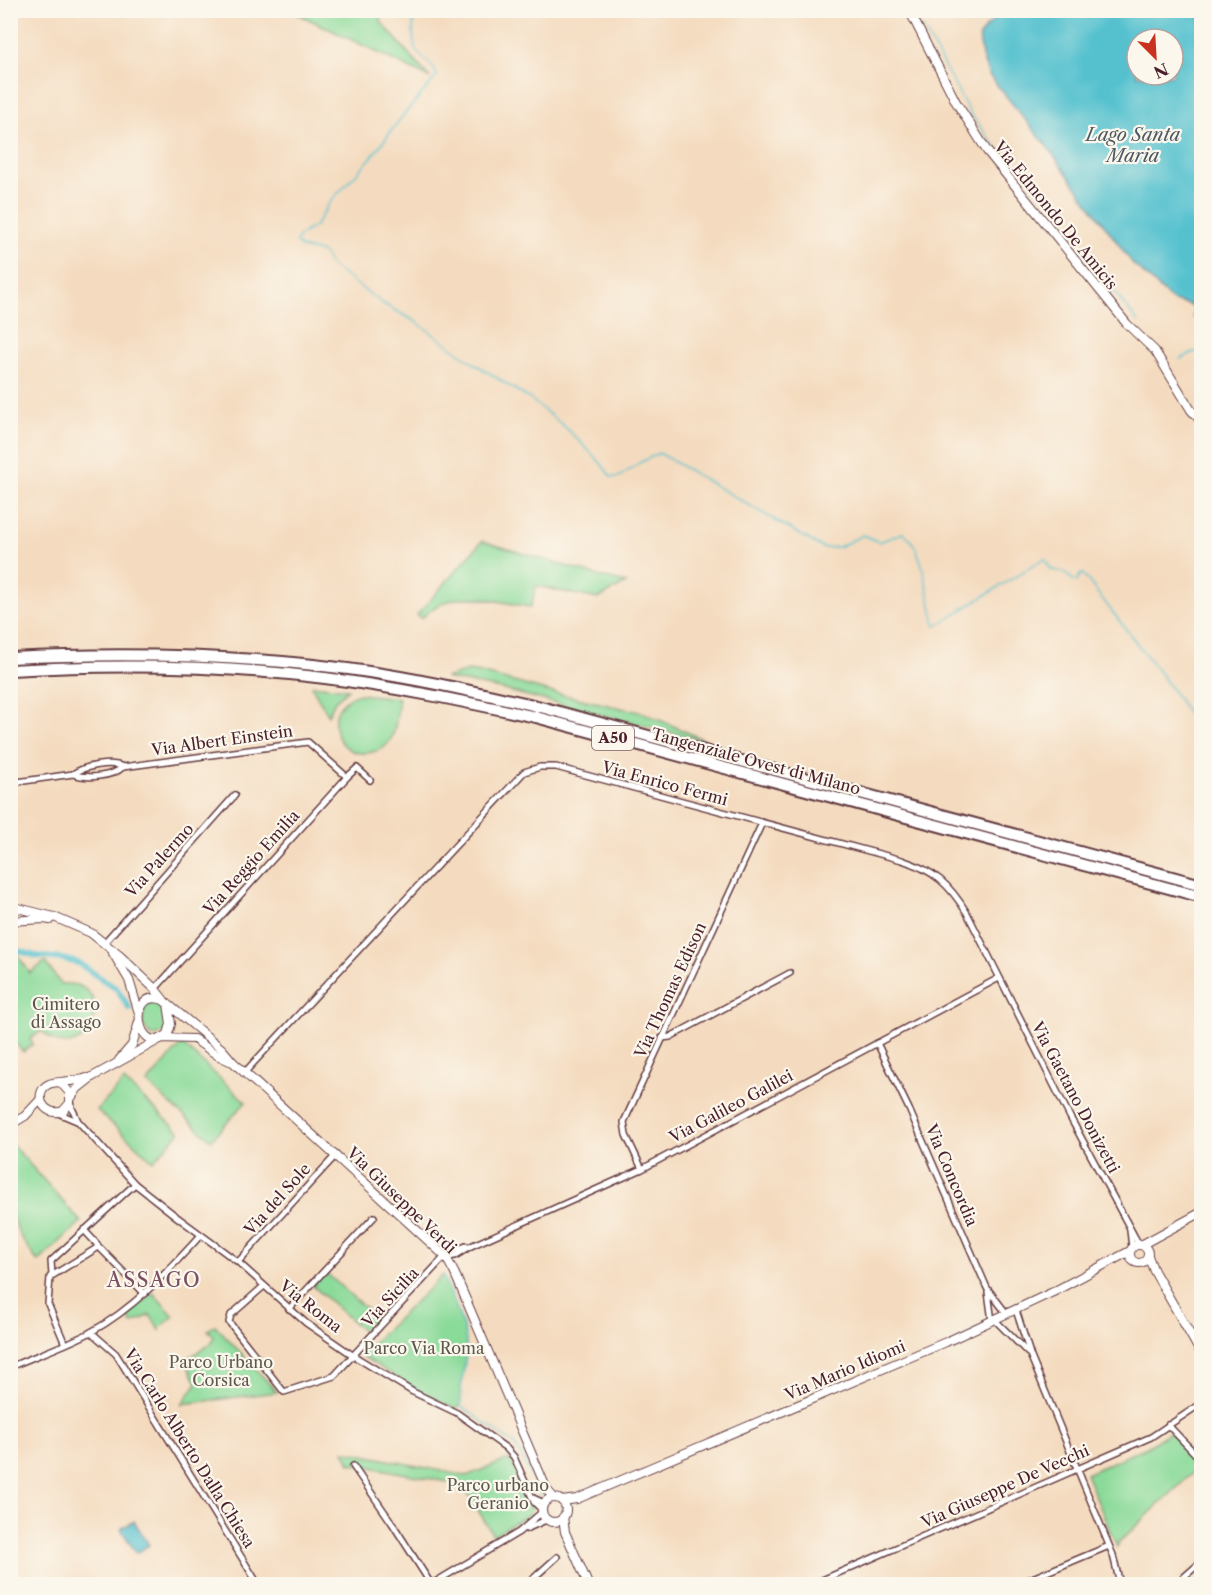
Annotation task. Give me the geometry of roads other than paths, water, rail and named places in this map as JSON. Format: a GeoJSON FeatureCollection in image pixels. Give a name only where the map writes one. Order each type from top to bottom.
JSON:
{"type":"FeatureCollection","features":[{"type":"Feature","properties":{"kind":"highway","name":"Tangenziale Ovest di Milano"},"geometry":{"type":"LineString","coordinates":[[10,658],[119,655],[244,659],[346,669],[431,683],[537,706],[1202,885]]}},
{"type":"Feature","properties":{"kind":"highway","name":"Tangenziale Ovest di Milano"},"geometry":{"type":"LineString","coordinates":[[10,670],[107,667],[230,670],[323,678],[436,696],[536,717],[1202,897]]}},
{"type":"Feature","properties":{"kind":"street","name":"Via Edmondo De Amicis"},"geometry":{"type":"LineString","coordinates":[[909,10],[956,102],[987,152],[1126,324],[1155,351],[1191,410],[1202,422]]}},
{"type":"Feature","properties":{"kind":"street","name":"Via Albert Einstein"},"geometry":{"type":"LineString","coordinates":[[10,783],[73,774],[80,769],[116,764],[123,767],[308,742],[346,777]]}},
{"type":"Feature","properties":{"kind":"street","name":"Via Enrico Fermi"},"geometry":{"type":"LineString","coordinates":[[245,1072],[524,771],[540,766],[556,767],[923,867],[948,885],[962,904],[999,978]]}},
{"type":"Feature","properties":{"kind":"street"},"geometry":{"type":"LineString","coordinates":[[346,777],[357,768],[370,780]]}},
{"type":"Feature","properties":{"kind":"street","name":"Via Reggio Emilia"},"geometry":{"type":"LineString","coordinates":[[155,988],[346,777]]}},
{"type":"Feature","properties":{"kind":"street","name":"Via Palermo"},"geometry":{"type":"LineString","coordinates":[[104,943],[235,795]]}},
{"type":"Feature","properties":{"kind":"street","name":"Via Thomas Edison"},"geometry":{"type":"LineString","coordinates":[[642,1169],[626,1135],[624,1122],[762,823]]}},
{"type":"Feature","properties":{"kind":"street"},"geometry":{"type":"LineString","coordinates":[[10,906],[75,925],[104,943],[111,950],[129,980],[142,1031],[148,1037],[156,1040],[162,1038]]}},
{"type":"Feature","properties":{"kind":"street"},"geometry":{"type":"LineString","coordinates":[[10,921],[44,918],[75,925]]}},
{"type":"Feature","properties":{"kind":"street","name":"Via Giuseppe Verdi"},"geometry":{"type":"LineString","coordinates":[[111,950],[155,988],[166,1002],[222,1049],[233,1062],[446,1257],[547,1490],[548,1506],[562,1517],[565,1532],[588,1584]]}},
{"type":"Feature","properties":{"kind":"street"},"geometry":{"type":"LineString","coordinates":[[662,1038],[670,1037],[789,973]]}},
{"type":"Feature","properties":{"kind":"street","name":"Via Galileo Galilei"},"geometry":{"type":"LineString","coordinates":[[446,1257],[453,1250],[471,1246],[642,1169],[999,978]]}},
{"type":"Feature","properties":{"kind":"street","name":"Via Gaetano Donizetti"},"geometry":{"type":"LineString","coordinates":[[999,978],[1130,1228],[1135,1249]]}},
{"type":"Feature","properties":{"kind":"street"},"geometry":{"type":"LineString","coordinates":[[116,1064],[132,1045],[144,1003],[155,988]]}},
{"type":"Feature","properties":{"kind":"street"},"geometry":{"type":"LineString","coordinates":[[25,1116],[66,1109],[78,1088],[92,1077],[162,1038],[170,1028],[171,1015],[166,1002],[154,998],[144,1003]]}},
{"type":"Feature","properties":{"kind":"street","name":"Via Giuseppe Verdi"},"geometry":{"type":"LineString","coordinates":[[162,1038],[194,1039],[217,1055],[233,1062]]}},
{"type":"Feature","properties":{"kind":"street","name":"Via Concordia"},"geometry":{"type":"LineString","coordinates":[[877,1043],[909,1109],[987,1288],[1007,1314]]}},
{"type":"Feature","properties":{"kind":"street"},"geometry":{"type":"LineString","coordinates":[[10,1125],[25,1116],[41,1100],[42,1092],[47,1086],[92,1077]]}},
{"type":"Feature","properties":{"kind":"street"},"geometry":{"type":"LineString","coordinates":[[61,1083],[68,1089],[71,1098]]}},
{"type":"Feature","properties":{"kind":"street","name":"Via Roma"},"geometry":{"type":"LineString","coordinates":[[71,1098],[72,1108],[78,1121],[135,1184],[238,1262],[306,1323],[413,1392],[457,1413],[506,1448],[514,1457],[533,1498],[548,1506]]}},
{"type":"Feature","properties":{"kind":"street"},"geometry":{"type":"LineString","coordinates":[[41,1100],[51,1111]]}},
{"type":"Feature","properties":{"kind":"street","name":"Via Roma"},"geometry":{"type":"LineString","coordinates":[[51,1111],[78,1121]]}},
{"type":"Feature","properties":{"kind":"street","name":"Via del Sole"},"geometry":{"type":"LineString","coordinates":[[238,1262],[336,1155]]}},
{"type":"Feature","properties":{"kind":"street"},"geometry":{"type":"LineString","coordinates":[[65,1344],[48,1304],[52,1275],[51,1261],[135,1184]]}},
{"type":"Feature","properties":{"kind":"street"},"geometry":{"type":"LineString","coordinates":[[1135,1249],[1202,1212]]}},
{"type":"Feature","properties":{"kind":"street"},"geometry":{"type":"LineString","coordinates":[[289,1309],[374,1217]]}},
{"type":"Feature","properties":{"kind":"street"},"geometry":{"type":"LineString","coordinates":[[84,1230],[145,1294]]}},
{"type":"Feature","properties":{"kind":"street"},"geometry":{"type":"LineString","coordinates":[[10,1367],[91,1332],[145,1294],[201,1234]]}},
{"type":"Feature","properties":{"kind":"street"},"geometry":{"type":"LineString","coordinates":[[1140,1263],[1145,1260],[1155,1238]]}},
{"type":"Feature","properties":{"kind":"street"},"geometry":{"type":"LineString","coordinates":[[52,1275],[92,1252],[98,1246]]}},
{"type":"Feature","properties":{"kind":"street"},"geometry":{"type":"LineString","coordinates":[[1135,1249],[1148,1253]]}},
{"type":"Feature","properties":{"kind":"street"},"geometry":{"type":"LineString","coordinates":[[1135,1249],[1140,1263],[1154,1271]]}},
{"type":"Feature","properties":{"kind":"street","name":"Via Mario Idiomi"},"geometry":{"type":"LineString","coordinates":[[548,1506],[577,1499],[994,1320],[1135,1249]]}},
{"type":"Feature","properties":{"kind":"street"},"geometry":{"type":"LineString","coordinates":[[1148,1253],[1154,1271],[1202,1355]]}},
{"type":"Feature","properties":{"kind":"street","name":"Via Sicilia"},"geometry":{"type":"LineString","coordinates":[[264,1286],[232,1313],[229,1322],[284,1392],[334,1376],[446,1257]]}},
{"type":"Feature","properties":{"kind":"street"},"geometry":{"type":"LineString","coordinates":[[987,1288],[994,1320],[1031,1357]]}},
{"type":"Feature","properties":{"kind":"street"},"geometry":{"type":"LineString","coordinates":[[1016,1310],[1031,1357],[1109,1546],[1120,1584]]}},
{"type":"Feature","properties":{"kind":"street","name":"Via Carlo Alberto Dalla Chiesa"},"geometry":{"type":"LineString","coordinates":[[91,1332],[116,1354],[258,1584]]}},
{"type":"Feature","properties":{"kind":"street","name":"Via Giuseppe De Vecchi"},"geometry":{"type":"LineString","coordinates":[[813,1584],[1151,1437],[1202,1403]]}},
{"type":"Feature","properties":{"kind":"street"},"geometry":{"type":"LineString","coordinates":[[1168,1425],[1202,1461]]}},
{"type":"Feature","properties":{"kind":"street"},"geometry":{"type":"LineString","coordinates":[[352,1466],[393,1523],[431,1584],[519,1532],[548,1506],[562,1517]]}},
{"type":"Feature","properties":{"kind":"street","name":"Via Mario Idiomi"},"geometry":{"type":"LineString","coordinates":[[562,1517],[577,1499]]}},
{"type":"Feature","properties":{"kind":"street"},"geometry":{"type":"LineString","coordinates":[[1018,1584],[1109,1546]]}},
{"type":"Feature","properties":{"kind":"street"},"geometry":{"type":"LineString","coordinates":[[527,1584],[557,1557]]}},
{"type":"Feature","properties":{"kind":"street"},"geometry":{"type":"LineString","coordinates":[[1176,1584],[1202,1561]]}},
{"type":"Feature","properties":{"kind":"water","name":"Lago Santa Maria"},"geometry":{"type":"Polygon","coordinates":[[[1005,10],[1201,11],[1200,314],[1193,317],[1195,308],[1173,301],[1133,264],[1046,145],[988,74],[979,36],[1005,10]]]}},
{"type":"Feature","properties":{"kind":"water"},"geometry":{"type":"Polygon","coordinates":[[[134,1521],[149,1545],[136,1553],[121,1529],[134,1521]]]}},
{"type":"Feature","properties":{"kind":"waterway"},"geometry":{"type":"LineString","coordinates":[[413,10],[414,46],[437,76],[371,158],[330,202],[316,225],[300,235],[296,243],[302,248],[321,252],[330,265],[382,303],[418,323],[475,364],[530,399],[565,427],[600,462],[611,477],[619,477],[659,453],[823,548],[839,547],[863,535],[879,542],[903,533],[910,540],[921,562],[936,626],[1042,560],[1045,559],[1051,569],[1064,573],[1077,582],[1083,574],[1163,677],[1202,734]]}},
{"type":"Feature","properties":{"kind":"waterway"},"geometry":{"type":"LineString","coordinates":[[923,28],[971,115],[1066,238],[1093,265],[1138,322]]}},
{"type":"Feature","properties":{"kind":"waterway"},"geometry":{"type":"LineString","coordinates":[[1180,359],[1202,349]]}},
{"type":"Feature","properties":{"kind":"waterway"},"geometry":{"type":"LineString","coordinates":[[10,948],[36,956],[78,963],[117,989],[129,1008]]}},
{"type":"Feature","properties":{"kind":"waterway"},"geometry":{"type":"LineString","coordinates":[[443,1275],[465,1333],[466,1357],[460,1398],[461,1406],[514,1444],[541,1496]]}},
{"type":"Feature","properties":{"kind":"district","name":"ASSAGO"},"geometry":{"type":"Point","coordinates":[154,1280]}},
{"type":"Feature","properties":{"kind":"park label","name":"Cimitero di Assago"},"geometry":{"type":"Point","coordinates":[66,1013]}},
{"type":"Feature","properties":{"kind":"park label","name":"Parco Via Roma"},"geometry":{"type":"Point","coordinates":[424,1348]}},
{"type":"Feature","properties":{"kind":"park label","name":"Parco Urbano Corsica"},"geometry":{"type":"Point","coordinates":[221,1371]}},
{"type":"Feature","properties":{"kind":"park label","name":"Parco urbano Geranio"},"geometry":{"type":"Point","coordinates":[498,1494]}}]}
